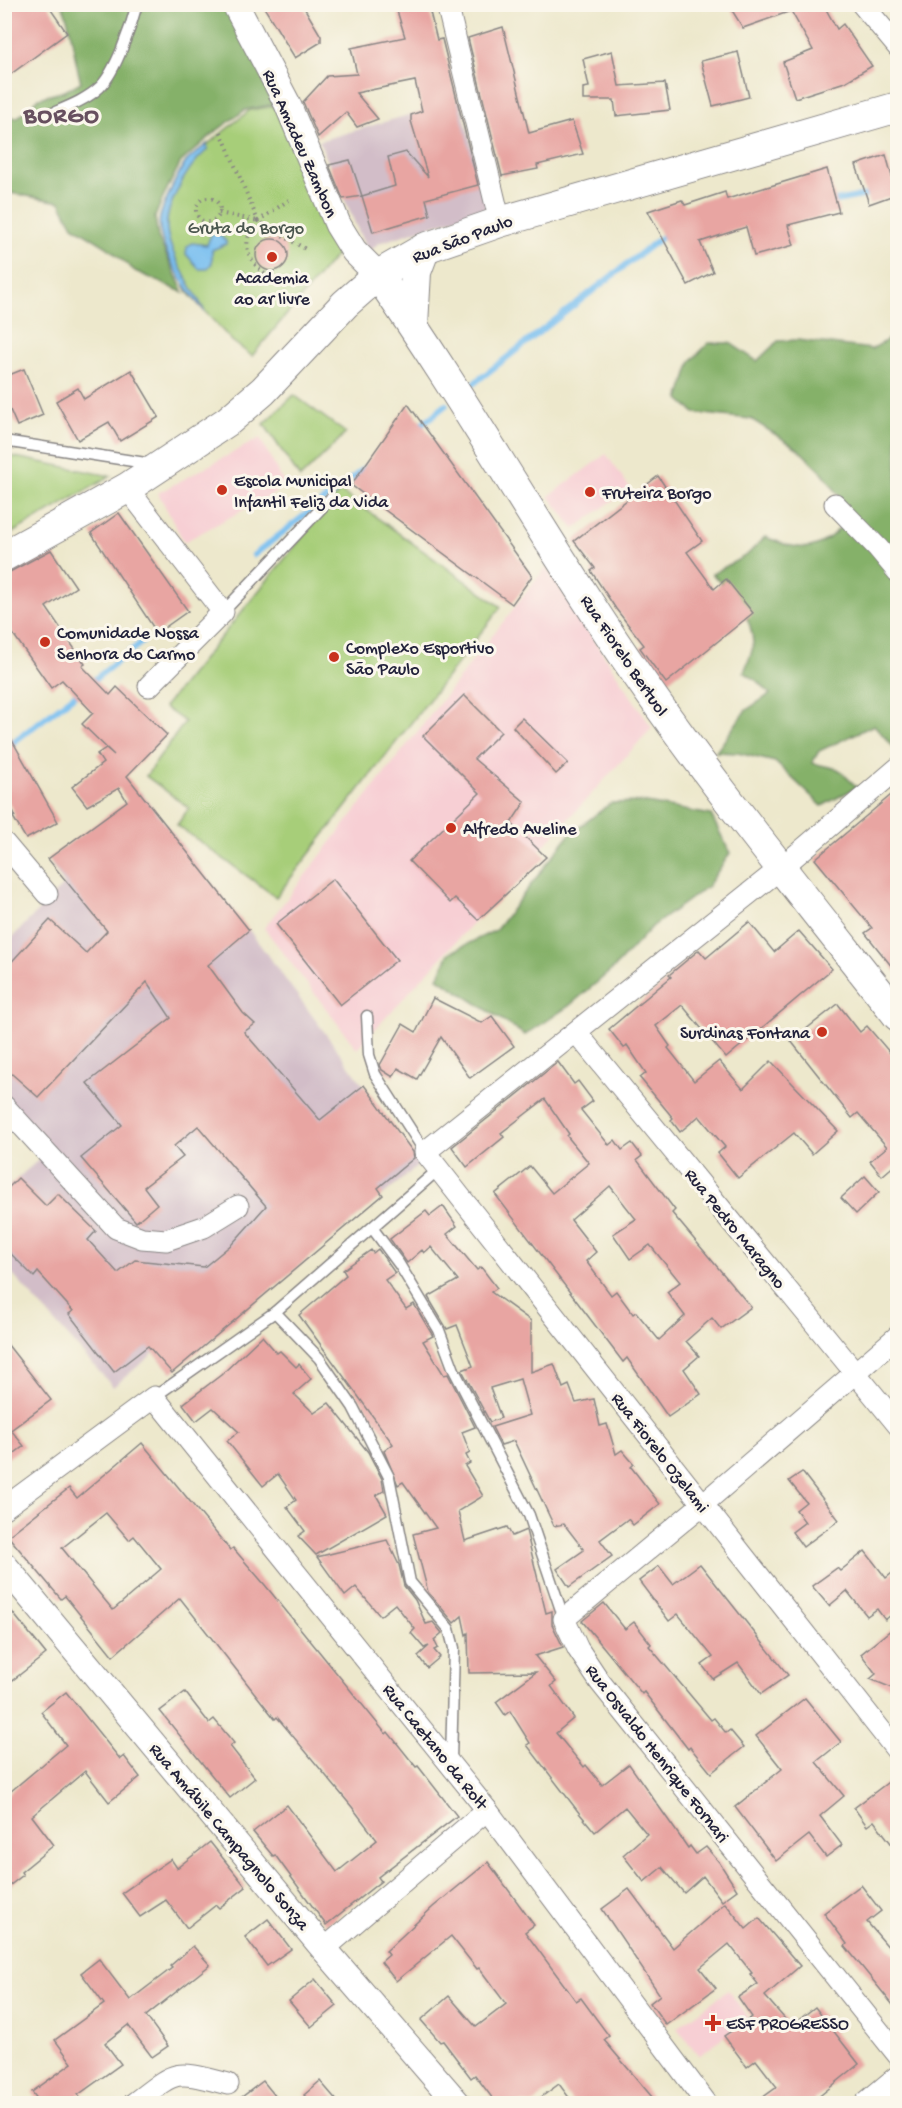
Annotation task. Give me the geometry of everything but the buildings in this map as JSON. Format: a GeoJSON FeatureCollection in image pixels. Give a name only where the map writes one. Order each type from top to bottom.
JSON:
{"type":"FeatureCollection","features":[{"type":"Feature","properties":{"kind":"main road","name":"Rua São Paulo"},"geometry":{"type":"LineString","coordinates":[[4,556],[127,488],[228,421],[263,391],[337,312],[378,275],[425,248],[500,222],[897,107]]}},
{"type":"Feature","properties":{"kind":"main road"},"geometry":{"type":"LineString","coordinates":[[413,325],[416,272],[425,248]]}},
{"type":"Feature","properties":{"kind":"main road","name":"Rua Fiorelo Bertuol"},"geometry":{"type":"LineString","coordinates":[[378,275],[413,325],[603,625],[693,752],[897,1016]]}},
{"type":"Feature","properties":{"kind":"street","name":"Rua Amadeu Zambon"},"geometry":{"type":"LineString","coordinates":[[235,4],[287,103],[338,225],[354,251],[378,275]]}},
{"type":"Feature","properties":{"kind":"street"},"geometry":{"type":"LineString","coordinates":[[447,4],[500,222]]}},
{"type":"Feature","properties":{"kind":"street"},"geometry":{"type":"LineString","coordinates":[[862,4],[897,47]]}},
{"type":"Feature","properties":{"kind":"street"},"geometry":{"type":"LineString","coordinates":[[127,488],[223,612],[149,686]]}},
{"type":"Feature","properties":{"kind":"street"},"geometry":{"type":"LineString","coordinates":[[835,504],[878,548],[897,572]]}},
{"type":"Feature","properties":{"kind":"street"},"geometry":{"type":"LineString","coordinates":[[425,1152],[781,868],[897,768]]}},
{"type":"Feature","properties":{"kind":"street"},"geometry":{"type":"LineString","coordinates":[[4,843],[47,894]]}},
{"type":"Feature","properties":{"kind":"street","name":"Rua Pedro Maragno"},"geometry":{"type":"LineString","coordinates":[[576,1032],[897,1425]]}},
{"type":"Feature","properties":{"kind":"street"},"geometry":{"type":"LineString","coordinates":[[4,1106],[116,1228],[142,1238],[166,1240],[204,1227],[238,1206]]}},
{"type":"Feature","properties":{"kind":"street","name":"Rua Fiorelo Ozelami"},"geometry":{"type":"LineString","coordinates":[[425,1152],[897,1752]]}},
{"type":"Feature","properties":{"kind":"street"},"geometry":{"type":"LineString","coordinates":[[564,1619],[703,1504],[897,1336]]}},
{"type":"Feature","properties":{"kind":"street"},"geometry":{"type":"LineString","coordinates":[[4,1508],[154,1396]]}},
{"type":"Feature","properties":{"kind":"street","name":"Rua Caetano da Rolt"},"geometry":{"type":"LineString","coordinates":[[154,1396],[487,1810],[707,2103]]}},
{"type":"Feature","properties":{"kind":"street","name":"Rua Amábile Campagnolo Sonza"},"geometry":{"type":"LineString","coordinates":[[4,1565],[324,1949],[458,2103]]}},
{"type":"Feature","properties":{"kind":"street","name":"Rua Osvaldo Henrique Fornari"},"geometry":{"type":"LineString","coordinates":[[564,1619],[578,1649],[600,1682],[897,2055]]}},
{"type":"Feature","properties":{"kind":"street"},"geometry":{"type":"LineString","coordinates":[[324,1949],[487,1810]]}},
{"type":"Feature","properties":{"kind":"street"},"geometry":{"type":"LineString","coordinates":[[133,2103],[169,2076],[183,2073],[228,2084]]}},
{"type":"Feature","properties":{"kind":"street"},"geometry":{"type":"LineString","coordinates":[[868,2103],[897,2079]]}},
{"type":"Feature","properties":{"kind":"lane"},"geometry":{"type":"LineString","coordinates":[[46,116],[78,102],[101,86],[114,65],[137,4]]}},
{"type":"Feature","properties":{"kind":"lane"},"geometry":{"type":"LineString","coordinates":[[4,441],[161,466]]}},
{"type":"Feature","properties":{"kind":"lane"},"geometry":{"type":"LineString","coordinates":[[223,612],[330,499]]}},
{"type":"Feature","properties":{"kind":"lane"},"geometry":{"type":"LineString","coordinates":[[368,1016],[369,1054],[375,1074],[425,1152]]}},
{"type":"Feature","properties":{"kind":"lane"},"geometry":{"type":"LineString","coordinates":[[154,1396],[275,1312],[439,1169]]}},
{"type":"Feature","properties":{"kind":"lane","name":"Rua Osvaldo Henrique Fornari"},"geometry":{"type":"LineString","coordinates":[[373,1228],[399,1264],[439,1330],[454,1370],[529,1515],[564,1619]]}},
{"type":"Feature","properties":{"kind":"lane"},"geometry":{"type":"LineString","coordinates":[[275,1312],[319,1358],[353,1407],[389,1477],[410,1582],[449,1629],[454,1648],[451,1764]]}},
{"type":"Feature","properties":{"kind":"path"},"geometry":{"type":"LineString","coordinates":[[221,132],[258,221]]}},
{"type":"Feature","properties":{"kind":"path"},"geometry":{"type":"LineString","coordinates":[[210,198],[217,203],[219,213],[214,221],[206,223],[197,216],[195,208],[199,201],[210,198]]}},
{"type":"Feature","properties":{"kind":"path"},"geometry":{"type":"LineString","coordinates":[[283,285],[259,270],[248,255],[248,239],[258,221],[289,200]]}},
{"type":"Feature","properties":{"kind":"path"},"geometry":{"type":"LineString","coordinates":[[219,213],[258,221],[307,250]]}},
{"type":"Feature","properties":{"kind":"shaded area"},"geometry":{"type":"Polygon","coordinates":[[[460,100],[488,208],[379,243],[368,253],[319,141],[460,100]]]}},
{"type":"Feature","properties":{"kind":"shaded area","name":"Escola Municipal Infantil Feliz da Vida"},"geometry":{"type":"Polygon","coordinates":[[[260,438],[286,487],[184,542],[158,493],[260,438]]]}},
{"type":"Feature","properties":{"kind":"shaded area","name":"Fruteira Borgo"},"geometry":{"type":"Polygon","coordinates":[[[606,454],[630,488],[574,529],[549,496],[606,454]]]}},
{"type":"Feature","properties":{"kind":"shaded area","name":"Alfredo Aveline"},"geometry":{"type":"Polygon","coordinates":[[[546,567],[652,728],[357,1049],[264,928],[546,567]]]}},
{"type":"Feature","properties":{"kind":"shaded area"},"geometry":{"type":"Polygon","coordinates":[[[140,791],[249,930],[421,1163],[172,1373],[154,1353],[113,1387],[5,1266],[5,1189],[42,1157],[5,1097],[5,945],[64,884],[48,859],[140,791]]]}},
{"type":"Feature","properties":{"kind":"shaded area","name":"ESF PROGRESSO"},"geometry":{"type":"Polygon","coordinates":[[[728,1990],[748,2017],[699,2056],[677,2028],[728,1990]]]}},
{"type":"Feature","properties":{"kind":"green space"},"geometry":{"type":"Polygon","coordinates":[[[62,4],[230,5],[276,104],[245,110],[215,132],[181,162],[163,197],[155,217],[158,237],[184,293],[135,271],[107,247],[73,226],[60,202],[5,192],[4,116],[17,118],[39,98],[65,91],[81,82],[62,4]]]}},
{"type":"Feature","properties":{"kind":"green space","name":"Gruta do Borgo"},"geometry":{"type":"Polygon","coordinates":[[[281,105],[342,248],[252,356],[232,341],[189,294],[170,257],[163,238],[160,218],[186,162],[250,110],[281,105]]]}},
{"type":"Feature","properties":{"kind":"green space"},"geometry":{"type":"Polygon","coordinates":[[[897,334],[897,751],[874,725],[819,751],[812,763],[838,769],[857,787],[822,806],[775,762],[738,753],[716,752],[745,711],[770,694],[761,684],[744,672],[753,646],[750,625],[734,597],[712,574],[747,555],[765,537],[799,547],[817,545],[825,541],[844,523],[842,500],[823,473],[797,448],[751,419],[695,413],[679,399],[691,361],[709,343],[730,343],[757,361],[778,341],[797,340],[872,349],[897,334]]]}},
{"type":"Feature","properties":{"kind":"green space"},"geometry":{"type":"Polygon","coordinates":[[[294,395],[346,433],[300,478],[264,424],[294,395]]]}},
{"type":"Feature","properties":{"kind":"green space"},"geometry":{"type":"Polygon","coordinates":[[[5,455],[111,476],[5,537],[5,455]]]}},
{"type":"Feature","properties":{"kind":"green space","name":"Complexo Esportivo São Paulo"},"geometry":{"type":"Polygon","coordinates":[[[340,491],[501,607],[276,897],[177,825],[189,808],[146,776],[185,722],[164,707],[340,491]]]}},
{"type":"Feature","properties":{"kind":"green space"},"geometry":{"type":"Polygon","coordinates":[[[641,802],[711,815],[730,853],[708,886],[653,926],[614,968],[569,1006],[525,1035],[438,978],[449,953],[496,930],[569,835],[611,803],[641,802]]]}},
{"type":"Feature","properties":{"kind":"water"},"geometry":{"type":"Polygon","coordinates":[[[207,144],[207,150],[193,164],[180,185],[170,208],[167,222],[171,248],[205,312],[174,268],[163,241],[160,217],[167,197],[186,162],[207,144]]]}},
{"type":"Feature","properties":{"kind":"water"},"geometry":{"type":"Polygon","coordinates":[[[216,232],[226,241],[226,244],[212,250],[212,263],[207,269],[199,269],[186,254],[187,247],[192,243],[207,245],[211,235],[216,232]]]}},
{"type":"Feature","properties":{"kind":"waterway"},"geometry":{"type":"LineString","coordinates":[[830,202],[873,194]]}},
{"type":"Feature","properties":{"kind":"waterway"},"geometry":{"type":"LineString","coordinates":[[473,384],[667,233]]}},
{"type":"Feature","properties":{"kind":"waterway"},"geometry":{"type":"LineString","coordinates":[[416,429],[446,405]]}},
{"type":"Feature","properties":{"kind":"waterway"},"geometry":{"type":"LineString","coordinates":[[254,555],[365,468]]}},
{"type":"Feature","properties":{"kind":"waterway"},"geometry":{"type":"LineString","coordinates":[[90,683],[142,642]]}},
{"type":"Feature","properties":{"kind":"waterway"},"geometry":{"type":"LineString","coordinates":[[7,747],[80,691]]}},
{"type":"Feature","properties":{"kind":"place","name":"Academia ao ar livre"},"geometry":{"type":"Point","coordinates":[272,257]}},
{"type":"Feature","properties":{"kind":"place","name":"Escola Municipal Infantil Feliz da Vida"},"geometry":{"type":"Point","coordinates":[222,490]}},
{"type":"Feature","properties":{"kind":"place","name":"Fruteira Borgo"},"geometry":{"type":"Point","coordinates":[590,492]}},
{"type":"Feature","properties":{"kind":"place","name":"Comunidade Nossa Senhora do Carmo"},"geometry":{"type":"Point","coordinates":[45,642]}},
{"type":"Feature","properties":{"kind":"place","name":"Complexo Esportivo São Paulo"},"geometry":{"type":"Point","coordinates":[334,657]}},
{"type":"Feature","properties":{"kind":"place","name":"Alfredo Aveline"},"geometry":{"type":"Point","coordinates":[451,828]}},
{"type":"Feature","properties":{"kind":"place","name":"Surdinas Fontana"},"geometry":{"type":"Point","coordinates":[822,1032]}},
{"type":"Feature","properties":{"kind":"place","name":"ESF PROGRESSO"},"geometry":{"type":"Point","coordinates":[713,2023]}},
{"type":"Feature","properties":{"kind":"district","name":"BORGO"},"geometry":{"type":"Point","coordinates":[62,114]}}]}
